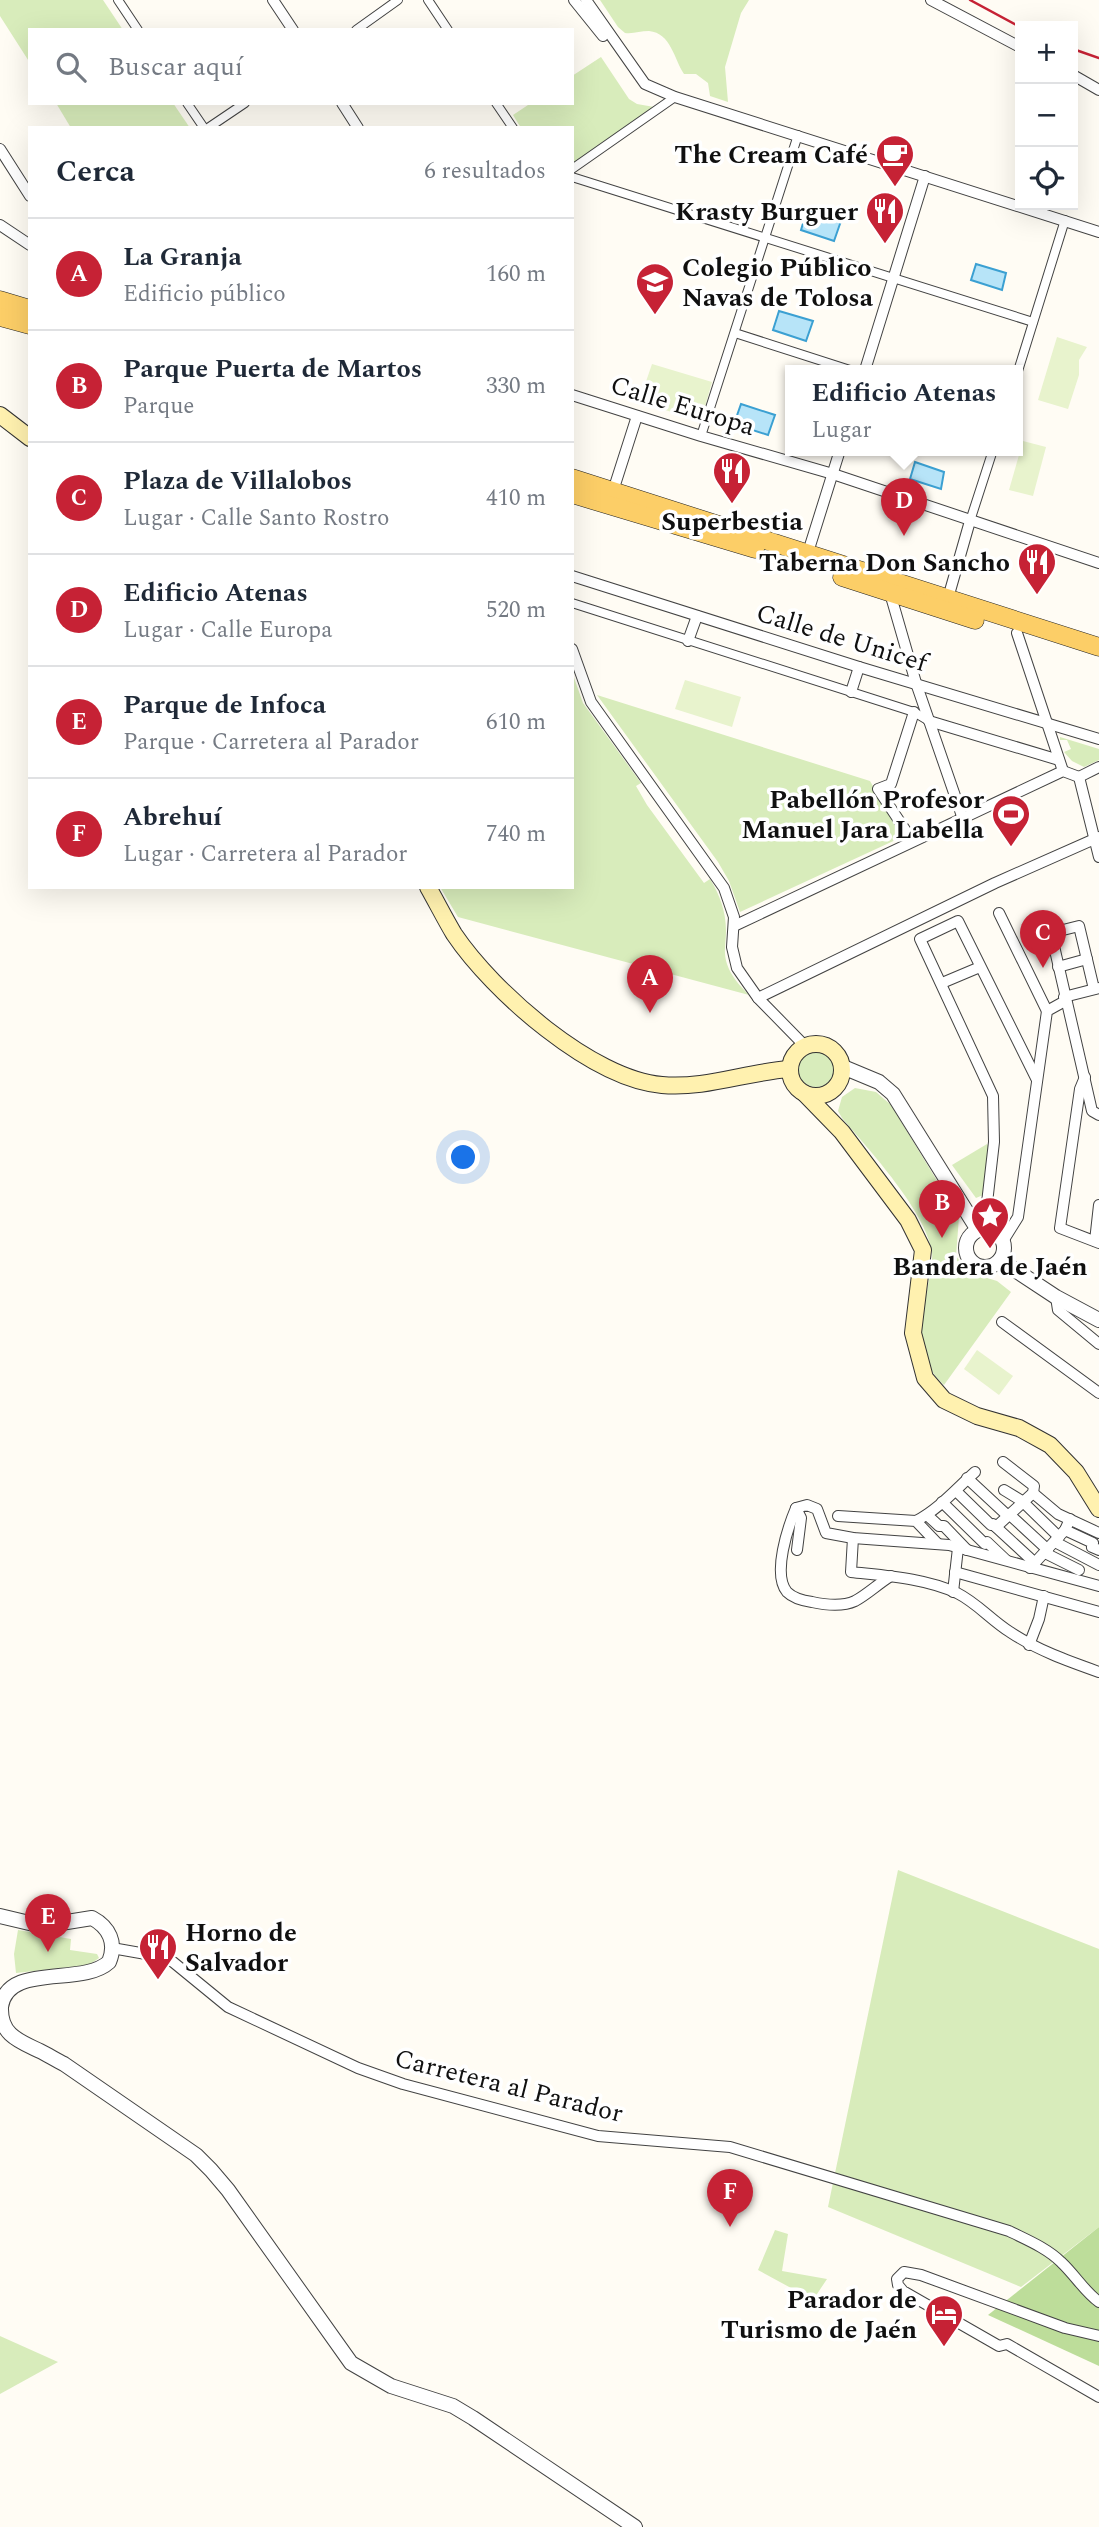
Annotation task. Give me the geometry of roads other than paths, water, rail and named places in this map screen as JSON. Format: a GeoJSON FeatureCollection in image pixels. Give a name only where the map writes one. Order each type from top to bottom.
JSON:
{"type":"FeatureCollection","features":[{"type":"Feature","properties":{"kind":"main road"},"geometry":{"type":"LineString","coordinates":[[0,300],[28,308]]}},
{"type":"Feature","properties":{"kind":"main road"},"geometry":{"type":"LineString","coordinates":[[0,317],[28,324]]}},
{"type":"Feature","properties":{"kind":"main road"},"geometry":{"type":"LineString","coordinates":[[0,415],[28,436]]}},
{"type":"Feature","properties":{"kind":"main road"},"geometry":{"type":"LineString","coordinates":[[574,479],[806,559],[890,593],[1099,659]]}},
{"type":"Feature","properties":{"kind":"main road"},"geometry":{"type":"LineString","coordinates":[[574,495],[948,598],[1099,647]]}},
{"type":"Feature","properties":{"kind":"main road"},"geometry":{"type":"LineString","coordinates":[[429,889],[455,935],[494,982],[558,1038],[589,1060],[633,1081],[664,1086],[706,1084],[762,1071],[789,1069]]}},
{"type":"Feature","properties":{"kind":"main road"},"geometry":{"type":"LineString","coordinates":[[837,1125],[831,1104],[843,1068],[830,1047],[813,1044],[806,1046],[797,1051],[792,1059],[789,1069],[793,1084],[837,1125],[908,1220],[923,1250],[913,1333],[925,1378],[944,1399],[977,1416],[1019,1428],[1050,1445],[1076,1472],[1099,1509]]}},
{"type":"Feature","properties":{"kind":"main road"},"geometry":{"type":"LineString","coordinates":[[805,1094],[820,1097],[834,1090]]}},
{"type":"Feature","properties":{"kind":"street"},"geometry":{"type":"LineString","coordinates":[[118,0],[137,28]]}},
{"type":"Feature","properties":{"kind":"street"},"geometry":{"type":"LineString","coordinates":[[274,0],[292,28]]}},
{"type":"Feature","properties":{"kind":"street"},"geometry":{"type":"LineString","coordinates":[[359,28],[398,0]]}},
{"type":"Feature","properties":{"kind":"street"},"geometry":{"type":"LineString","coordinates":[[428,0],[446,28]]}},
{"type":"Feature","properties":{"kind":"street"},"geometry":{"type":"LineString","coordinates":[[574,0],[608,42],[621,51]]}},
{"type":"Feature","properties":{"kind":"street"},"geometry":{"type":"LineString","coordinates":[[586,0],[645,84],[675,97],[1099,232]]}},
{"type":"Feature","properties":{"kind":"street"},"geometry":{"type":"LineString","coordinates":[[931,0],[1015,44]]}},
{"type":"Feature","properties":{"kind":"street"},"geometry":{"type":"LineString","coordinates":[[1078,78],[1099,90]]}},
{"type":"Feature","properties":{"kind":"street"},"geometry":{"type":"LineString","coordinates":[[574,168],[675,97]]}},
{"type":"Feature","properties":{"kind":"street"},"geometry":{"type":"LineString","coordinates":[[189,105],[204,126]]}},
{"type":"Feature","properties":{"kind":"street"},"geometry":{"type":"LineString","coordinates":[[209,126],[242,105]]}},
{"type":"Feature","properties":{"kind":"street"},"geometry":{"type":"LineString","coordinates":[[343,105],[357,126]]}},
{"type":"Feature","properties":{"kind":"street"},"geometry":{"type":"LineString","coordinates":[[497,105],[512,126]]}},
{"type":"Feature","properties":{"kind":"street"},"geometry":{"type":"LineString","coordinates":[[701,436],[797,135]]}},
{"type":"Feature","properties":{"kind":"street"},"geometry":{"type":"LineString","coordinates":[[0,149],[28,193]]}},
{"type":"Feature","properties":{"kind":"street"},"geometry":{"type":"LineString","coordinates":[[866,365],[925,176]]}},
{"type":"Feature","properties":{"kind":"street"},"geometry":{"type":"LineString","coordinates":[[574,178],[1033,322]]}},
{"type":"Feature","properties":{"kind":"street"},"geometry":{"type":"LineString","coordinates":[[1020,365],[1065,220]]}},
{"type":"Feature","properties":{"kind":"street"},"geometry":{"type":"LineString","coordinates":[[0,225],[28,244]]}},
{"type":"Feature","properties":{"kind":"street"},"geometry":{"type":"LineString","coordinates":[[734,333],[834,365]]}},
{"type":"Feature","properties":{"kind":"street","name":"Calle Europa"},"geometry":{"type":"LineString","coordinates":[[574,396],[833,474],[1099,563]]}},
{"type":"Feature","properties":{"kind":"street"},"geometry":{"type":"LineString","coordinates":[[613,491],[637,416]]}},
{"type":"Feature","properties":{"kind":"street"},"geometry":{"type":"LineString","coordinates":[[806,559],[839,456]]}},
{"type":"Feature","properties":{"kind":"street"},"geometry":{"type":"LineString","coordinates":[[948,598],[991,456]]}},
{"type":"Feature","properties":{"kind":"street","name":"Calle de Unicef"},"geometry":{"type":"LineString","coordinates":[[574,577],[1099,739]]}},
{"type":"Feature","properties":{"kind":"street"},"geometry":{"type":"LineString","coordinates":[[574,582],[587,582]]}},
{"type":"Feature","properties":{"kind":"street"},"geometry":{"type":"LineString","coordinates":[[890,593],[916,683],[962,816]]}},
{"type":"Feature","properties":{"kind":"street"},"geometry":{"type":"LineString","coordinates":[[574,604],[914,712],[929,721],[1061,765],[1079,777],[1097,838],[1099,857]]}},
{"type":"Feature","properties":{"kind":"street"},"geometry":{"type":"LineString","coordinates":[[688,641],[697,616]]}},
{"type":"Feature","properties":{"kind":"street"},"geometry":{"type":"LineString","coordinates":[[1017,632],[1061,765]]}},
{"type":"Feature","properties":{"kind":"street"},"geometry":{"type":"LineString","coordinates":[[574,655],[591,702],[724,888],[734,917],[733,958],[737,968],[758,998],[806,1046]]}},
{"type":"Feature","properties":{"kind":"street"},"geometry":{"type":"LineString","coordinates":[[851,692],[859,667]]}},
{"type":"Feature","properties":{"kind":"street"},"geometry":{"type":"LineString","coordinates":[[912,841],[878,789],[891,784],[914,712]]}},
{"type":"Feature","properties":{"kind":"street"},"geometry":{"type":"LineString","coordinates":[[734,926],[912,841],[1061,765]]}},
{"type":"Feature","properties":{"kind":"street"},"geometry":{"type":"LineString","coordinates":[[1079,777],[1099,767]]}},
{"type":"Feature","properties":{"kind":"street"},"geometry":{"type":"LineString","coordinates":[[758,998],[1097,838]]}},
{"type":"Feature","properties":{"kind":"street"},"geometry":{"type":"LineString","coordinates":[[999,913],[1047,1011],[1018,1217],[1003,1241],[1000,1260],[994,1265],[984,1267],[972,1262],[968,1257],[968,1238],[981,1230],[994,1231],[1003,1241]]}},
{"type":"Feature","properties":{"kind":"street"},"geometry":{"type":"LineString","coordinates":[[981,1230],[994,1142],[993,1096],[920,939],[958,922],[1037,1080]]}},
{"type":"Feature","properties":{"kind":"street"},"geometry":{"type":"LineString","coordinates":[[1047,1011],[1065,999],[1097,988],[1079,926],[1051,933],[1065,999],[1092,1111],[1099,1115]]}},
{"type":"Feature","properties":{"kind":"street"},"geometry":{"type":"LineString","coordinates":[[1058,967],[1087,959]]}},
{"type":"Feature","properties":{"kind":"street"},"geometry":{"type":"LineString","coordinates":[[942,984],[980,967]]}},
{"type":"Feature","properties":{"kind":"street"},"geometry":{"type":"LineString","coordinates":[[843,1068],[879,1082],[893,1094],[981,1230]]}},
{"type":"Feature","properties":{"kind":"street"},"geometry":{"type":"LineString","coordinates":[[1085,1077],[1080,1089],[1060,1228],[1097,1242],[1099,1205]]}},
{"type":"Feature","properties":{"kind":"street"},"geometry":{"type":"LineString","coordinates":[[1000,1260],[1056,1297],[1099,1320]]}},
{"type":"Feature","properties":{"kind":"street"},"geometry":{"type":"LineString","coordinates":[[1056,1297],[1058,1310],[1099,1344]]}},
{"type":"Feature","properties":{"kind":"street"},"geometry":{"type":"LineString","coordinates":[[1002,1322],[1099,1393]]}},
{"type":"Feature","properties":{"kind":"street"},"geometry":{"type":"LineString","coordinates":[[994,1526],[1033,1493],[1034,1486],[1003,1462]]}},
{"type":"Feature","properties":{"kind":"street"},"geometry":{"type":"LineString","coordinates":[[838,1516],[916,1521],[956,1491],[971,1475],[1009,1515],[1057,1539],[1099,1565]]}},
{"type":"Feature","properties":{"kind":"street"},"geometry":{"type":"LineString","coordinates":[[1004,1490],[1022,1501],[1057,1539],[1079,1570]]}},
{"type":"Feature","properties":{"kind":"street"},"geometry":{"type":"LineString","coordinates":[[956,1491],[1032,1565]]}},
{"type":"Feature","properties":{"kind":"street"},"geometry":{"type":"LineString","coordinates":[[1033,1493],[1050,1508],[1057,1539]]}},
{"type":"Feature","properties":{"kind":"street"},"geometry":{"type":"LineString","coordinates":[[942,1502],[985,1544],[987,1542],[1009,1562]]}},
{"type":"Feature","properties":{"kind":"street"},"geometry":{"type":"LineString","coordinates":[[796,1508],[807,1505],[817,1509],[826,1533],[853,1538],[937,1543],[1009,1562],[1032,1565],[1099,1586]]}},
{"type":"Feature","properties":{"kind":"street"},"geometry":{"type":"LineString","coordinates":[[796,1508],[802,1518],[797,1550]]}},
{"type":"Feature","properties":{"kind":"street"},"geometry":{"type":"LineString","coordinates":[[796,1508],[786,1532],[782,1556],[782,1578],[788,1592],[803,1600],[841,1605],[855,1601],[891,1576]]}},
{"type":"Feature","properties":{"kind":"street"},"geometry":{"type":"LineString","coordinates":[[927,1515],[939,1526],[944,1526],[963,1549]]}},
{"type":"Feature","properties":{"kind":"street"},"geometry":{"type":"LineString","coordinates":[[916,1521],[937,1543]]}},
{"type":"Feature","properties":{"kind":"street"},"geometry":{"type":"LineString","coordinates":[[1032,1565],[1057,1539],[1099,1533]]}},
{"type":"Feature","properties":{"kind":"street"},"geometry":{"type":"LineString","coordinates":[[853,1538],[851,1572],[937,1585],[983,1610],[1029,1644],[1099,1671]]}},
{"type":"Feature","properties":{"kind":"street"},"geometry":{"type":"LineString","coordinates":[[1057,1539],[1093,1543],[1092,1547],[1099,1550]]}},
{"type":"Feature","properties":{"kind":"street"},"geometry":{"type":"LineString","coordinates":[[953,1592],[955,1572],[963,1549]]}},
{"type":"Feature","properties":{"kind":"street"},"geometry":{"type":"LineString","coordinates":[[955,1572],[1099,1612]]}},
{"type":"Feature","properties":{"kind":"street"},"geometry":{"type":"LineString","coordinates":[[1029,1644],[1044,1596]]}},
{"type":"Feature","properties":{"kind":"street"},"geometry":{"type":"LineString","coordinates":[[0,1916],[42,1927],[92,1918],[105,1927],[111,1937],[112,1948],[109,1962],[99,1969],[78,1975],[21,1980],[9,1989],[2,2003],[1,2019],[7,2034],[64,2064],[196,2155],[228,2190],[351,2363],[391,2386],[453,2406],[635,2527]]}},
{"type":"Feature","properties":{"kind":"street","name":"Carretera al Parador"},"geometry":{"type":"LineString","coordinates":[[112,1948],[163,1957],[173,1962],[228,2007],[358,2068],[402,2084],[598,2136],[730,2147],[1009,2231],[1040,2246],[1061,2261],[1099,2302]]}},
{"type":"Feature","properties":{"kind":"street"},"geometry":{"type":"LineString","coordinates":[[1099,2336],[1065,2328],[921,2274],[904,2272],[897,2279],[903,2291],[956,2323],[999,2346],[1007,2344],[1099,2397]]}},
{"type":"Feature","properties":{"kind":"water"},"geometry":{"type":"Polygon","coordinates":[[[807,210],[841,221],[834,241],[801,230],[807,210]]]}},
{"type":"Feature","properties":{"kind":"water"},"geometry":{"type":"Polygon","coordinates":[[[976,264],[1006,273],[1002,290],[971,280],[976,264]]]}},
{"type":"Feature","properties":{"kind":"water"},"geometry":{"type":"Polygon","coordinates":[[[779,311],[813,321],[806,341],[773,330],[779,311]]]}},
{"type":"Feature","properties":{"kind":"water"},"geometry":{"type":"Polygon","coordinates":[[[741,404],[775,415],[768,435],[734,424],[741,404]]]}},
{"type":"Feature","properties":{"kind":"water"},"geometry":{"type":"Polygon","coordinates":[[[915,462],[944,472],[941,489],[910,479],[915,462]]]}},
{"type":"Feature","properties":{"kind":"railway"},"geometry":{"type":"LineString","coordinates":[[970,0],[1015,24]]}},
{"type":"Feature","properties":{"kind":"railway"},"geometry":{"type":"LineString","coordinates":[[1078,51],[1099,58]]}},
{"type":"Feature","properties":{"kind":"place","name":"The Cream Café"},"geometry":{"type":"Point","coordinates":[895,188]}},
{"type":"Feature","properties":{"kind":"place","name":"Krasty Burguer"},"geometry":{"type":"Point","coordinates":[885,245]}},
{"type":"Feature","properties":{"kind":"place","name":"Colegio Público Navas de Tolosa"},"geometry":{"type":"Point","coordinates":[655,316]}},
{"type":"Feature","properties":{"kind":"place","name":"Superbestia"},"geometry":{"type":"Point","coordinates":[732,505]}},
{"type":"Feature","properties":{"kind":"place","name":"Edificio Atenas"},"geometry":{"type":"Point","coordinates":[904,536]}},
{"type":"Feature","properties":{"kind":"place","name":"Taberna Don Sancho"},"geometry":{"type":"Point","coordinates":[1037,596]}},
{"type":"Feature","properties":{"kind":"place","name":"Pabellón Profesor Manuel Jara Labella"},"geometry":{"type":"Point","coordinates":[1011,848]}},
{"type":"Feature","properties":{"kind":"place","name":"Plaza de Villalobos"},"geometry":{"type":"Point","coordinates":[1043,968]}},
{"type":"Feature","properties":{"kind":"place","name":"La Granja"},"geometry":{"type":"Point","coordinates":[650,1013]}},
{"type":"Feature","properties":{"kind":"place","name":"Parque Puerta de Martos"},"geometry":{"type":"Point","coordinates":[942,1238]}},
{"type":"Feature","properties":{"kind":"place","name":"Bandera de Jaén"},"geometry":{"type":"Point","coordinates":[990,1250]}},
{"type":"Feature","properties":{"kind":"place","name":"Parque de Infoca"},"geometry":{"type":"Point","coordinates":[48,1952]}},
{"type":"Feature","properties":{"kind":"place","name":"Horno de Salvador"},"geometry":{"type":"Point","coordinates":[158,1981]}},
{"type":"Feature","properties":{"kind":"place","name":"Abrehuí"},"geometry":{"type":"Point","coordinates":[730,2227]}},
{"type":"Feature","properties":{"kind":"place","name":"Parador de Turismo de Jaén"},"geometry":{"type":"Point","coordinates":[944,2348]}}]}
